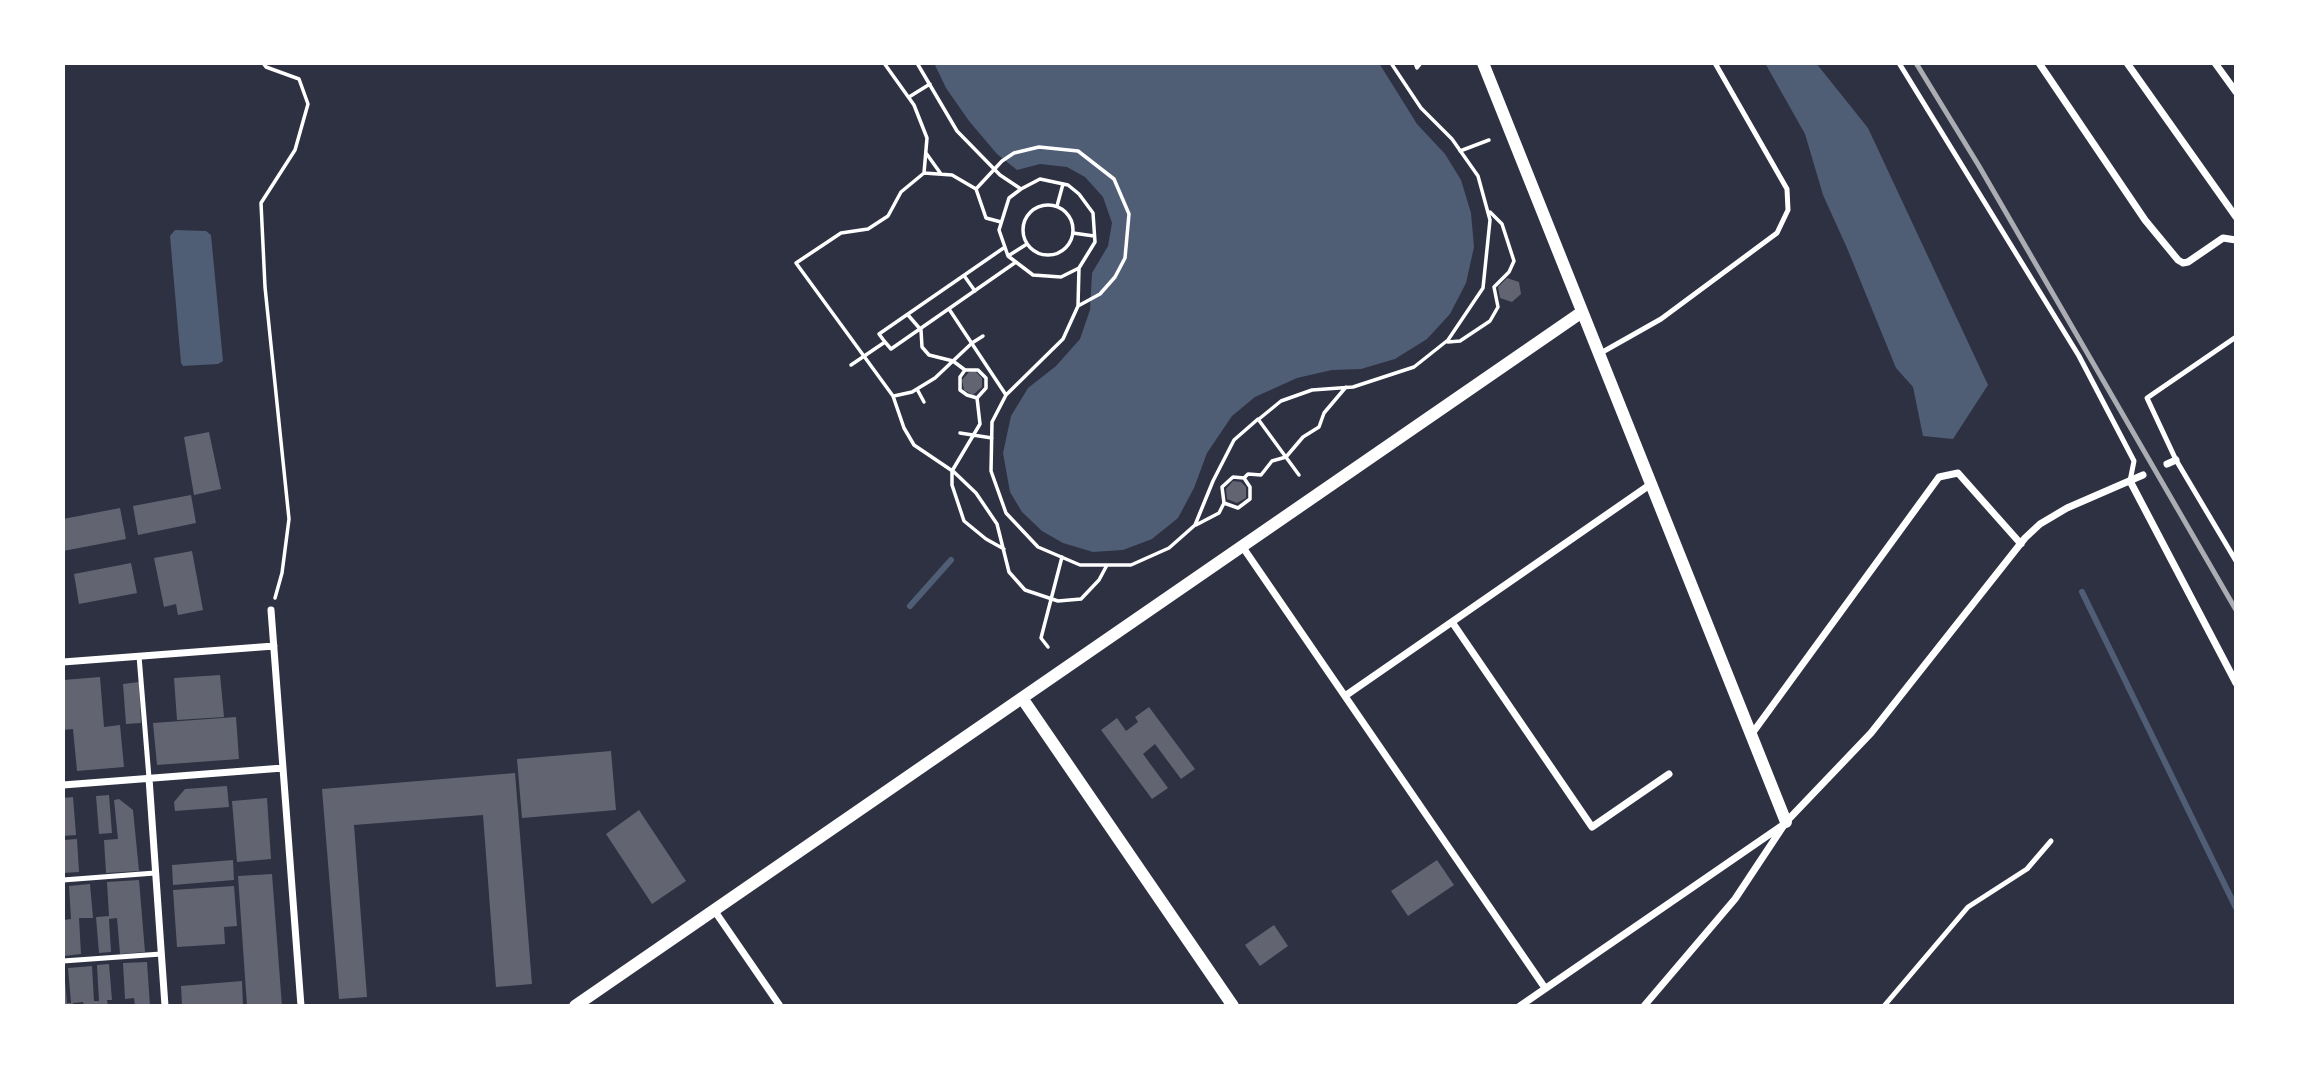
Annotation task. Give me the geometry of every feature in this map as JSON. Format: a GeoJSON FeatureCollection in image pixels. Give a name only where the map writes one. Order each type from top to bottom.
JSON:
{"type":"FeatureCollection","features":[{"type":"Feature","properties":{"kind":"street"},"geometry":{"type":"LineString","coordinates":[[1483,63],[1786,822]]}},
{"type":"Feature","properties":{"kind":"street"},"geometry":{"type":"LineString","coordinates":[[2039,63],[2145,220],[2178,260],[2188,262],[2222,238],[2236,240]]}},
{"type":"Feature","properties":{"kind":"street"},"geometry":{"type":"LineString","coordinates":[[2127,63],[2236,218]]}},
{"type":"Feature","properties":{"kind":"street"},"geometry":{"type":"LineString","coordinates":[[2215,63],[2236,92]]}},
{"type":"Feature","properties":{"kind":"street"},"geometry":{"type":"LineString","coordinates":[[575,1006],[1582,312]]}},
{"type":"Feature","properties":{"kind":"street"},"geometry":{"type":"LineString","coordinates":[[2167,464],[2176,460]]}},
{"type":"Feature","properties":{"kind":"street"},"geometry":{"type":"LineString","coordinates":[[1751,735],[1939,477],[1958,473],[2021,544]]}},
{"type":"Feature","properties":{"kind":"street"},"geometry":{"type":"LineString","coordinates":[[1644,1006],[1735,899],[1786,822],[1871,733],[2021,544],[2040,524],[2067,508],[2143,475]]}},
{"type":"Feature","properties":{"kind":"street"},"geometry":{"type":"LineString","coordinates":[[2130,481],[2236,683]]}},
{"type":"Feature","properties":{"kind":"street"},"geometry":{"type":"LineString","coordinates":[[1345,696],[1651,484]]}},
{"type":"Feature","properties":{"kind":"street"},"geometry":{"type":"LineString","coordinates":[[1242,546],[1545,988]]}},
{"type":"Feature","properties":{"kind":"street"},"geometry":{"type":"LineString","coordinates":[[271,610],[301,1006]]}},
{"type":"Feature","properties":{"kind":"street"},"geometry":{"type":"LineString","coordinates":[[1452,622],[1592,827],[1670,774]]}},
{"type":"Feature","properties":{"kind":"street"},"geometry":{"type":"LineString","coordinates":[[63,662],[274,646]]}},
{"type":"Feature","properties":{"kind":"street"},"geometry":{"type":"LineString","coordinates":[[1022,698],[1233,1006]]}},
{"type":"Feature","properties":{"kind":"street"},"geometry":{"type":"LineString","coordinates":[[63,785],[283,768]]}},
{"type":"Feature","properties":{"kind":"street"},"geometry":{"type":"LineString","coordinates":[[149,778],[165,1006]]}},
{"type":"Feature","properties":{"kind":"street"},"geometry":{"type":"LineString","coordinates":[[1520,1006],[1786,822]]}},
{"type":"Feature","properties":{"kind":"street"},"geometry":{"type":"LineString","coordinates":[[714,910],[780,1006]]}},
{"type":"Feature","properties":{"kind":"lane"},"geometry":{"type":"LineString","coordinates":[[1599,354],[1661,319],[1777,233],[1788,210],[1787,188],[1715,63]]}},
{"type":"Feature","properties":{"kind":"lane"},"geometry":{"type":"LineString","coordinates":[[1899,63],[2079,356],[2134,461],[2130,481]]}},
{"type":"Feature","properties":{"kind":"lane"},"geometry":{"type":"LineString","coordinates":[[2236,337],[2147,398],[2176,460],[2236,561]]}},
{"type":"Feature","properties":{"kind":"lane"},"geometry":{"type":"LineString","coordinates":[[139,656],[149,778]]}},
{"type":"Feature","properties":{"kind":"lane"},"geometry":{"type":"LineString","coordinates":[[1884,1006],[1968,907],[2027,869],[2051,841]]}},
{"type":"Feature","properties":{"kind":"lane"},"geometry":{"type":"LineString","coordinates":[[63,880],[155,873]]}},
{"type":"Feature","properties":{"kind":"lane"},"geometry":{"type":"LineString","coordinates":[[63,961],[161,954]]}},
{"type":"Feature","properties":{"kind":"path"},"geometry":{"type":"LineString","coordinates":[[264,63],[266,67],[299,79],[307,104],[295,150],[261,203],[265,287],[289,519],[282,573],[271,610]]}},
{"type":"Feature","properties":{"kind":"path"},"geometry":{"type":"LineString","coordinates":[[884,63],[909,97],[927,138],[924,173]]}},
{"type":"Feature","properties":{"kind":"path"},"geometry":{"type":"LineString","coordinates":[[917,63],[957,131],[995,169],[1021,189]]}},
{"type":"Feature","properties":{"kind":"path"},"geometry":{"type":"LineString","coordinates":[[1195,525],[1234,440],[1258,419],[1280,401],[1312,390],[1353,387],[1413,367],[1445,342],[1483,288],[1490,220],[1478,176],[1452,139],[1420,108],[1391,63]]}},
{"type":"Feature","properties":{"kind":"path"},"geometry":{"type":"LineString","coordinates":[[909,97],[930,84]]}},
{"type":"Feature","properties":{"kind":"path"},"geometry":{"type":"LineString","coordinates":[[1460,150],[1489,140]]}},
{"type":"Feature","properties":{"kind":"path"},"geometry":{"type":"LineString","coordinates":[[976,189],[1002,161],[1014,153],[1039,146],[1079,151],[1114,178],[1129,214],[1125,258],[1115,278],[1101,294],[1078,306]]}},
{"type":"Feature","properties":{"kind":"path"},"geometry":{"type":"LineString","coordinates":[[926,153],[941,174]]}},
{"type":"Feature","properties":{"kind":"path"},"geometry":{"type":"LineString","coordinates":[[1001,222],[986,218],[976,189],[952,175],[924,173],[901,192],[888,216],[868,229],[841,233],[796,263],[893,396],[904,428],[914,445],[952,471],[976,493],[997,524],[1009,572],[1025,590],[1058,601],[1081,599],[1099,580],[1107,565]]}},
{"type":"Feature","properties":{"kind":"path"},"geometry":{"type":"LineString","coordinates":[[1079,268],[1061,277],[1033,275],[1008,256],[999,230],[1009,198],[1040,179],[1063,184],[1079,194],[1093,213],[1095,242],[1079,268],[1078,306],[1063,339],[1006,395],[992,422],[991,471],[1006,513],[1037,549],[1080,565],[1130,565],[1169,548],[1195,525],[1219,513],[1224,503],[1222,487],[1233,477],[1261,475],[1272,461],[1286,457],[1303,437],[1319,427],[1324,413],[1346,387]]}},
{"type":"Feature","properties":{"kind":"path"},"geometry":{"type":"LineString","coordinates":[[1057,206],[1063,184]]}},
{"type":"Feature","properties":{"kind":"path"},"geometry":{"type":"LineString","coordinates":[[1042,205],[1057,206],[1070,216],[1073,233],[1071,241],[1058,253],[1041,254],[1027,244],[1023,229],[1029,214],[1042,205]]}},
{"type":"Feature","properties":{"kind":"path"},"geometry":{"type":"LineString","coordinates":[[1445,342],[1460,341],[1490,321],[1498,307],[1494,287],[1509,272],[1514,261],[1502,224],[1488,210]]}},
{"type":"Feature","properties":{"kind":"path"},"geometry":{"type":"LineString","coordinates":[[1073,233],[1094,236]]}},
{"type":"Feature","properties":{"kind":"path"},"geometry":{"type":"LineString","coordinates":[[1008,256],[1027,244]]}},
{"type":"Feature","properties":{"kind":"path"},"geometry":{"type":"LineString","coordinates":[[1005,247],[880,334],[885,342],[891,349],[1016,262]]}},
{"type":"Feature","properties":{"kind":"path"},"geometry":{"type":"LineString","coordinates":[[965,276],[975,291]]}},
{"type":"Feature","properties":{"kind":"path"},"geometry":{"type":"LineString","coordinates":[[949,309],[1006,395]]}},
{"type":"Feature","properties":{"kind":"path"},"geometry":{"type":"LineString","coordinates":[[908,315],[921,330],[922,347],[929,355],[953,361],[965,370],[978,370],[986,378],[986,388],[977,397]]}},
{"type":"Feature","properties":{"kind":"path"},"geometry":{"type":"LineString","coordinates":[[893,396],[917,389],[935,378],[983,336]]}},
{"type":"Feature","properties":{"kind":"path"},"geometry":{"type":"LineString","coordinates":[[851,365],[885,342]]}},
{"type":"Feature","properties":{"kind":"path"},"geometry":{"type":"LineString","coordinates":[[965,370],[960,377],[960,390],[977,397]]}},
{"type":"Feature","properties":{"kind":"path"},"geometry":{"type":"LineString","coordinates":[[917,389],[924,402]]}},
{"type":"Feature","properties":{"kind":"path"},"geometry":{"type":"LineString","coordinates":[[977,397],[980,424],[952,471],[952,485],[964,522],[1004,549]]}},
{"type":"Feature","properties":{"kind":"path"},"geometry":{"type":"LineString","coordinates":[[1258,419],[1299,475]]}},
{"type":"Feature","properties":{"kind":"path"},"geometry":{"type":"LineString","coordinates":[[960,433],[992,438]]}},
{"type":"Feature","properties":{"kind":"path"},"geometry":{"type":"LineString","coordinates":[[1224,503],[1238,508],[1250,499],[1250,487],[1244,478]]}},
{"type":"Feature","properties":{"kind":"path"},"geometry":{"type":"LineString","coordinates":[[1048,647],[1041,638],[1062,557]]}},
{"type":"Feature","properties":{"kind":"water"},"geometry":{"type":"Polygon","coordinates":[[[934,63],[1379,63],[1417,124],[1445,154],[1461,180],[1471,213],[1474,247],[1466,283],[1450,314],[1427,339],[1395,359],[1361,369],[1332,370],[1297,378],[1255,397],[1232,416],[1207,453],[1194,488],[1178,518],[1152,539],[1123,550],[1093,552],[1063,543],[1042,531],[1022,512],[1010,492],[1003,453],[1011,416],[1028,388],[1056,366],[1080,339],[1090,310],[1092,273],[1108,246],[1112,223],[1103,197],[1085,177],[1067,167],[1040,164],[1017,170],[997,154],[946,88],[934,63]]]}},
{"type":"Feature","properties":{"kind":"water"},"geometry":{"type":"Polygon","coordinates":[[[1765,63],[1816,63],[1868,128],[1988,385],[1953,439],[1923,436],[1913,387],[1896,368],[1823,195],[1805,134],[1765,63]]]}},
{"type":"Feature","properties":{"kind":"water"},"geometry":{"type":"Polygon","coordinates":[[[175,230],[206,231],[211,235],[223,361],[218,364],[183,366],[181,363],[170,236],[175,230]]]}},
{"type":"Feature","properties":{"kind":"building"},"geometry":{"type":"Polygon","coordinates":[[[1507,278],[1519,282],[1521,294],[1512,302],[1500,298],[1498,287],[1507,278]]]}},
{"type":"Feature","properties":{"kind":"building"},"geometry":{"type":"Polygon","coordinates":[[[975,371],[982,378],[982,387],[973,395],[964,390],[962,380],[969,372],[975,371]]]}},
{"type":"Feature","properties":{"kind":"building"},"geometry":{"type":"Polygon","coordinates":[[[209,432],[221,489],[194,495],[184,437],[209,432]]]}},
{"type":"Feature","properties":{"kind":"building"},"geometry":{"type":"Polygon","coordinates":[[[1233,481],[1241,482],[1246,487],[1246,498],[1237,503],[1227,499],[1226,489],[1233,481]]]}},
{"type":"Feature","properties":{"kind":"building"},"geometry":{"type":"Polygon","coordinates":[[[191,495],[196,523],[138,535],[133,506],[191,495]]]}},
{"type":"Feature","properties":{"kind":"building"},"geometry":{"type":"Polygon","coordinates":[[[120,508],[126,539],[63,551],[63,519],[120,508]]]}},
{"type":"Feature","properties":{"kind":"building"},"geometry":{"type":"Polygon","coordinates":[[[192,551],[203,610],[178,615],[176,604],[164,607],[154,558],[192,551]]]}},
{"type":"Feature","properties":{"kind":"building"},"geometry":{"type":"Polygon","coordinates":[[[131,563],[137,593],[79,604],[74,574],[131,563]]]}},
{"type":"Feature","properties":{"kind":"building"},"geometry":{"type":"Polygon","coordinates":[[[220,675],[224,717],[177,720],[174,678],[220,675]]]}},
{"type":"Feature","properties":{"kind":"building"},"geometry":{"type":"Polygon","coordinates":[[[100,677],[104,727],[120,725],[124,767],[77,771],[73,729],[63,730],[63,680],[100,677]]]}},
{"type":"Feature","properties":{"kind":"building"},"geometry":{"type":"Polygon","coordinates":[[[139,682],[141,723],[126,724],[123,684],[139,682]]]}},
{"type":"Feature","properties":{"kind":"building"},"geometry":{"type":"Polygon","coordinates":[[[1149,707],[1195,769],[1181,779],[1155,744],[1143,754],[1168,788],[1152,799],[1101,730],[1117,718],[1126,731],[1138,722],[1135,717],[1149,707]]]}},
{"type":"Feature","properties":{"kind":"building"},"geometry":{"type":"Polygon","coordinates":[[[236,717],[239,759],[157,765],[153,723],[236,717]]]}},
{"type":"Feature","properties":{"kind":"building"},"geometry":{"type":"Polygon","coordinates":[[[611,751],[616,810],[522,818],[517,759],[611,751]]]}},
{"type":"Feature","properties":{"kind":"building"},"geometry":{"type":"Polygon","coordinates":[[[515,773],[532,984],[496,987],[483,815],[354,825],[367,997],[339,999],[322,789],[515,773]]]}},
{"type":"Feature","properties":{"kind":"building"},"geometry":{"type":"Polygon","coordinates":[[[227,786],[229,807],[175,811],[174,802],[185,789],[227,786]]]}},
{"type":"Feature","properties":{"kind":"building"},"geometry":{"type":"Polygon","coordinates":[[[109,795],[112,833],[99,834],[96,796],[109,795]]]}},
{"type":"Feature","properties":{"kind":"building"},"geometry":{"type":"Polygon","coordinates":[[[73,797],[76,835],[63,836],[63,798],[73,797]]]}},
{"type":"Feature","properties":{"kind":"building"},"geometry":{"type":"Polygon","coordinates":[[[267,798],[271,859],[237,862],[232,801],[267,798]]]}},
{"type":"Feature","properties":{"kind":"building"},"geometry":{"type":"Polygon","coordinates":[[[119,799],[133,810],[139,871],[106,873],[104,840],[118,839],[114,800],[119,799]]]}},
{"type":"Feature","properties":{"kind":"building"},"geometry":{"type":"Polygon","coordinates":[[[639,810],[686,881],[652,904],[606,834],[639,810]]]}},
{"type":"Feature","properties":{"kind":"building"},"geometry":{"type":"Polygon","coordinates":[[[77,839],[79,872],[63,873],[63,840],[77,839]]]}},
{"type":"Feature","properties":{"kind":"building"},"geometry":{"type":"Polygon","coordinates":[[[233,860],[234,880],[173,885],[172,865],[233,860]]]}},
{"type":"Feature","properties":{"kind":"building"},"geometry":{"type":"Polygon","coordinates":[[[1437,860],[1454,885],[1408,916],[1391,891],[1437,860]]]}},
{"type":"Feature","properties":{"kind":"building"},"geometry":{"type":"Polygon","coordinates":[[[272,874],[282,1006],[247,1006],[238,876],[272,874]]]}},
{"type":"Feature","properties":{"kind":"building"},"geometry":{"type":"Polygon","coordinates":[[[139,880],[145,952],[120,954],[117,918],[109,919],[111,952],[99,953],[96,917],[109,916],[107,882],[139,880]]]}},
{"type":"Feature","properties":{"kind":"building"},"geometry":{"type":"Polygon","coordinates":[[[90,884],[93,918],[79,918],[81,954],[64,956],[63,920],[71,919],[69,886],[90,884]]]}},
{"type":"Feature","properties":{"kind":"building"},"geometry":{"type":"Polygon","coordinates":[[[234,886],[237,926],[224,927],[225,944],[177,947],[173,890],[234,886]]]}},
{"type":"Feature","properties":{"kind":"building"},"geometry":{"type":"Polygon","coordinates":[[[1274,925],[1288,946],[1260,966],[1245,945],[1274,925]]]}},
{"type":"Feature","properties":{"kind":"building"},"geometry":{"type":"Polygon","coordinates":[[[147,962],[150,1006],[135,1006],[134,998],[125,999],[123,963],[147,962]]]}},
{"type":"Feature","properties":{"kind":"building"},"geometry":{"type":"Polygon","coordinates":[[[109,964],[112,1000],[107,1000],[108,1006],[84,1006],[83,1002],[63,1006],[63,980],[67,1003],[71,1003],[68,968],[92,966],[94,1001],[99,1001],[97,965],[109,964]]]}},
{"type":"Feature","properties":{"kind":"building"},"geometry":{"type":"Polygon","coordinates":[[[242,981],[243,1006],[182,1006],[181,986],[242,981]]]}},
{"type":"Feature","properties":{"kind":"waterway"},"geometry":{"type":"LineString","coordinates":[[910,606],[951,560]]}},
{"type":"Feature","properties":{"kind":"waterway"},"geometry":{"type":"LineString","coordinates":[[2082,592],[2236,908]]}},
{"type":"Feature","properties":{"kind":"railway"},"geometry":{"type":"LineString","coordinates":[[1916,63],[1979,166],[2236,610]]}}]}
